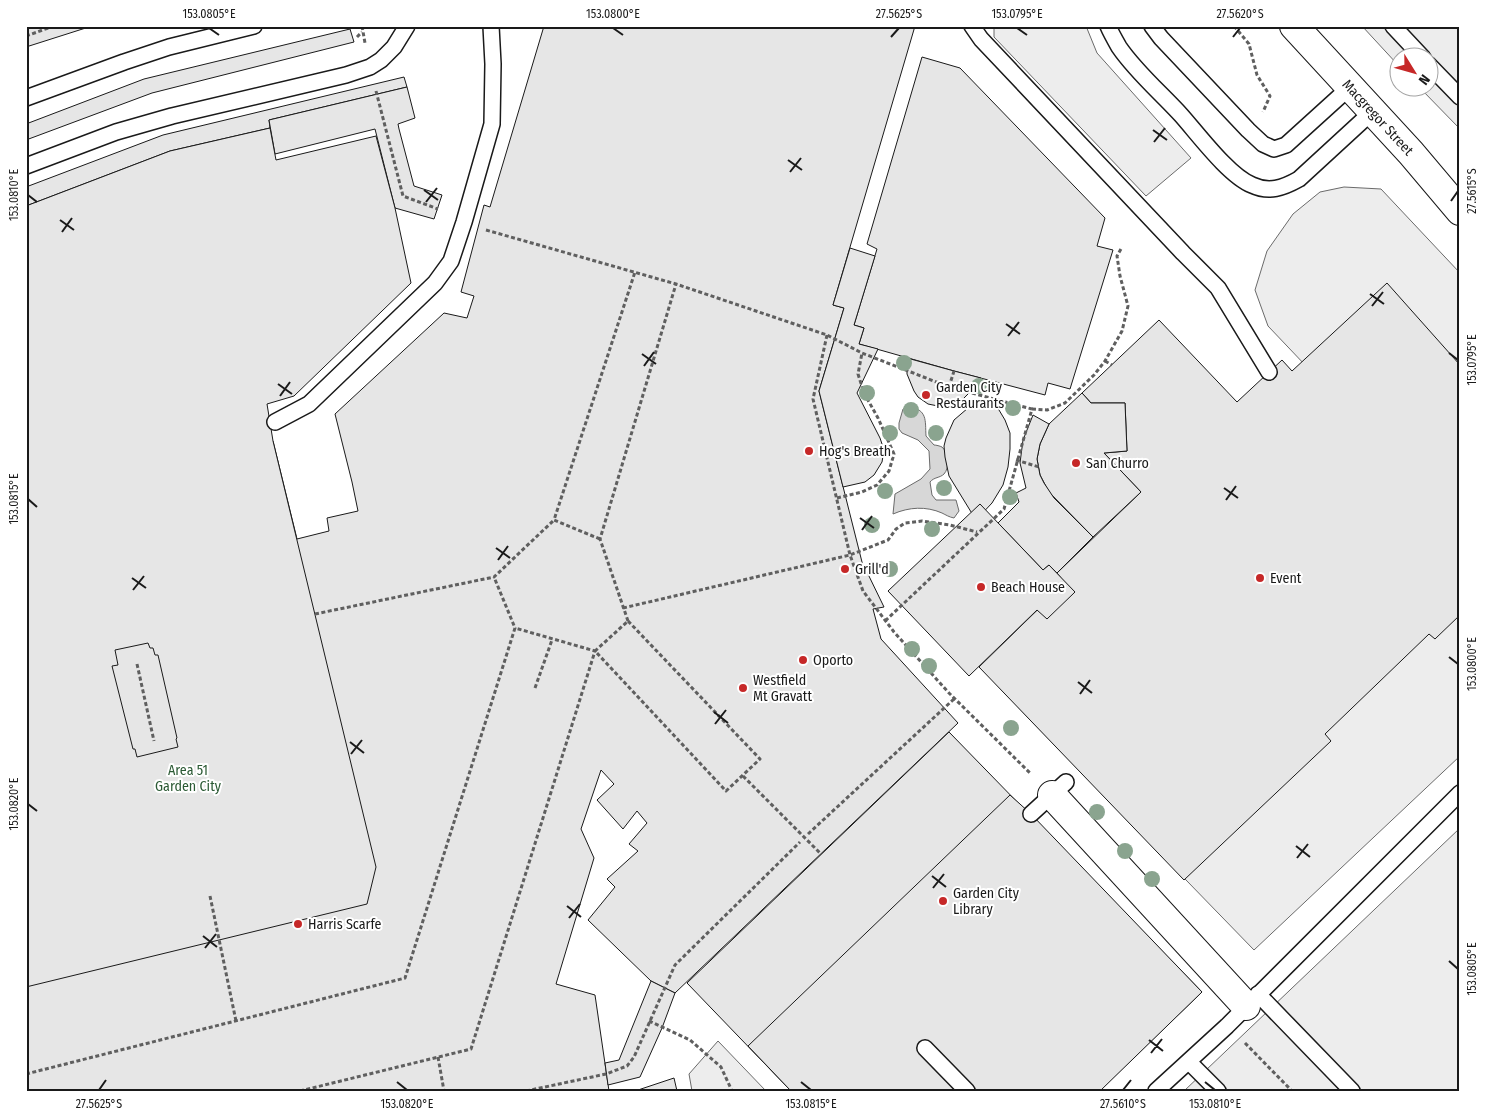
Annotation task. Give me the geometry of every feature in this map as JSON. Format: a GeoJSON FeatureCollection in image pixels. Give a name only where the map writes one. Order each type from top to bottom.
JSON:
{"type":"FeatureCollection","features":[{"type":"Feature","properties":{"kind":"street","name":"Macgregor Street"},"geometry":{"type":"LineString","coordinates":[[1294,26],[1411,153],[1460,211]]}},
{"type":"Feature","properties":{"kind":"street"},"geometry":{"type":"LineString","coordinates":[[1059,788],[1252,1000]]}},
{"type":"Feature","properties":{"kind":"lane"},"geometry":{"type":"LineString","coordinates":[[26,98],[169,47],[254,26]]}},
{"type":"Feature","properties":{"kind":"lane"},"geometry":{"type":"LineString","coordinates":[[26,166],[116,132],[168,117],[346,75],[370,67],[394,47],[407,26]]}},
{"type":"Feature","properties":{"kind":"lane"},"geometry":{"type":"LineString","coordinates":[[275,422],[309,404],[435,283],[451,261],[492,124],[493,64],[491,26]]}},
{"type":"Feature","properties":{"kind":"lane"},"geometry":{"type":"LineString","coordinates":[[972,26],[981,40],[1182,253],[1218,288],[1269,372]]}},
{"type":"Feature","properties":{"kind":"lane"},"geometry":{"type":"LineString","coordinates":[[1108,26],[1119,47],[1134,65],[1219,158],[1243,180],[1253,186],[1276,189],[1286,187],[1299,179],[1373,112]]}},
{"type":"Feature","properties":{"kind":"lane"},"geometry":{"type":"LineString","coordinates":[[1152,26],[1161,38],[1248,130],[1262,144],[1274,149],[1286,145],[1350,88]]}},
{"type":"Feature","properties":{"kind":"lane"},"geometry":{"type":"LineString","coordinates":[[1393,26],[1413,48]]}},
{"type":"Feature","properties":{"kind":"lane"},"geometry":{"type":"LineString","coordinates":[[1438,74],[1460,97]]}},
{"type":"Feature","properties":{"kind":"lane"},"geometry":{"type":"LineString","coordinates":[[1031,814],[1059,788]]}},
{"type":"Feature","properties":{"kind":"lane"},"geometry":{"type":"LineString","coordinates":[[1156,1091],[1227,1026],[1460,793]]}},
{"type":"Feature","properties":{"kind":"lane"},"geometry":{"type":"LineString","coordinates":[[1252,1000],[1352,1091]]}},
{"type":"Feature","properties":{"kind":"lane"},"geometry":{"type":"LineString","coordinates":[[925,1048],[966,1091]]}},
{"type":"Feature","properties":{"kind":"lane"},"geometry":{"type":"LineString","coordinates":[[1189,1062],[1218,1091]]}},
{"type":"Feature","properties":{"kind":"path"},"geometry":{"type":"LineString","coordinates":[[26,36],[54,26]]}},
{"type":"Feature","properties":{"kind":"path"},"geometry":{"type":"LineString","coordinates":[[362,26],[365,44]]}},
{"type":"Feature","properties":{"kind":"path"},"geometry":{"type":"LineString","coordinates":[[1234,26],[1249,44],[1257,76],[1270,96],[1262,114]]}},
{"type":"Feature","properties":{"kind":"path"},"geometry":{"type":"LineString","coordinates":[[357,37],[363,32]]}},
{"type":"Feature","properties":{"kind":"path"},"geometry":{"type":"LineString","coordinates":[[374,83],[404,196],[438,209]]}},
{"type":"Feature","properties":{"kind":"path"},"geometry":{"type":"LineString","coordinates":[[478,227],[676,284],[827,335],[862,353],[950,387],[1032,409],[1047,410],[1065,403],[1094,375],[1105,362],[1122,331],[1128,306],[1117,256],[1122,247]]}},
{"type":"Feature","properties":{"kind":"path"},"geometry":{"type":"LineString","coordinates":[[315,614],[494,577],[554,520],[635,272]]}},
{"type":"Feature","properties":{"kind":"path"},"geometry":{"type":"LineString","coordinates":[[515,628],[595,652],[726,791],[760,759],[628,621],[600,538],[676,284]]}},
{"type":"Feature","properties":{"kind":"path"},"geometry":{"type":"LineString","coordinates":[[827,335],[813,399],[850,555],[863,591],[885,621],[955,698],[1059,788]]}},
{"type":"Feature","properties":{"kind":"path"},"geometry":{"type":"LineString","coordinates":[[836,498],[862,492],[878,485],[889,471],[894,454],[878,418],[864,393],[858,374],[862,353]]}},
{"type":"Feature","properties":{"kind":"path"},"geometry":{"type":"LineString","coordinates":[[1105,362],[1112,365]]}},
{"type":"Feature","properties":{"kind":"path"},"geometry":{"type":"LineString","coordinates":[[950,387],[954,371]]}},
{"type":"Feature","properties":{"kind":"path"},"geometry":{"type":"LineString","coordinates":[[885,621],[1004,509],[1016,460],[1032,409]]}},
{"type":"Feature","properties":{"kind":"path"},"geometry":{"type":"LineString","coordinates":[[1016,460],[1039,467]]}},
{"type":"Feature","properties":{"kind":"path"},"geometry":{"type":"LineString","coordinates":[[554,520],[600,538]]}},
{"type":"Feature","properties":{"kind":"path"},"geometry":{"type":"LineString","coordinates":[[623,608],[850,555],[888,540],[896,529],[906,523],[922,522],[950,525],[978,532]]}},
{"type":"Feature","properties":{"kind":"path"},"geometry":{"type":"LineString","coordinates":[[26,1074],[404,978],[515,628],[494,577]]}},
{"type":"Feature","properties":{"kind":"path"},"geometry":{"type":"LineString","coordinates":[[300,1091],[471,1049],[595,652],[628,621]]}},
{"type":"Feature","properties":{"kind":"path"},"geometry":{"type":"LineString","coordinates":[[535,688],[552,640]]}},
{"type":"Feature","properties":{"kind":"path"},"geometry":{"type":"LineString","coordinates":[[137,664],[154,741]]}},
{"type":"Feature","properties":{"kind":"path"},"geometry":{"type":"LineString","coordinates":[[808,834],[955,698]]}},
{"type":"Feature","properties":{"kind":"path"},"geometry":{"type":"LineString","coordinates":[[743,776],[821,854]]}},
{"type":"Feature","properties":{"kind":"path"},"geometry":{"type":"LineString","coordinates":[[526,1091],[606,1074],[628,1066],[634,1057],[675,965],[800,842]]}},
{"type":"Feature","properties":{"kind":"path"},"geometry":{"type":"LineString","coordinates":[[210,896],[236,1021]]}},
{"type":"Feature","properties":{"kind":"path"},"geometry":{"type":"LineString","coordinates":[[649,1021],[690,1040],[721,1067],[732,1091]]}},
{"type":"Feature","properties":{"kind":"path"},"geometry":{"type":"LineString","coordinates":[[1227,1026],[1292,1091]]}},
{"type":"Feature","properties":{"kind":"path"},"geometry":{"type":"LineString","coordinates":[[438,1057],[444,1091]]}},
{"type":"Feature","properties":{"kind":"shaded area"},"geometry":{"type":"Polygon","coordinates":[[[994,26],[1086,26],[1097,53],[1191,158],[1146,196],[994,37],[994,26]]]}},
{"type":"Feature","properties":{"kind":"shaded area"},"geometry":{"type":"Polygon","coordinates":[[[1362,26],[1460,26],[1460,129],[1430,98],[1438,98],[1438,48],[1388,48],[1388,54],[1362,26]]]}},
{"type":"Feature","properties":{"kind":"shaded area"},"geometry":{"type":"Polygon","coordinates":[[[1344,187],[1381,189],[1460,273],[1460,528],[1268,326],[1255,290],[1267,251],[1293,214],[1320,192],[1344,187]]]}},
{"type":"Feature","properties":{"kind":"shaded area"},"geometry":{"type":"Polygon","coordinates":[[[908,406],[922,413],[925,421],[926,436],[934,445],[942,447],[946,452],[948,464],[946,471],[930,482],[932,495],[936,500],[956,500],[959,511],[954,518],[924,508],[905,510],[893,514],[895,494],[921,479],[930,469],[929,451],[918,440],[902,433],[899,429],[903,409],[908,406]]]}},
{"type":"Feature","properties":{"kind":"shaded area"},"geometry":{"type":"Polygon","coordinates":[[[1258,481],[1460,592],[1460,756],[1254,950],[1018,707],[1258,481]]]}},
{"type":"Feature","properties":{"kind":"shaded area"},"geometry":{"type":"Polygon","coordinates":[[[1460,828],[1460,1091],[1184,1091],[1460,828]]]}},
{"type":"Feature","properties":{"kind":"shaded area"},"geometry":{"type":"Polygon","coordinates":[[[718,1041],[766,1091],[692,1091],[689,1074],[718,1041]]]}},
{"type":"Feature","properties":{"kind":"building"},"geometry":{"type":"Polygon","coordinates":[[[32,26],[92,26],[26,47],[26,28],[32,26]]]}},
{"type":"Feature","properties":{"kind":"building","name":"Westfield Mt Gravatt"},"geometry":{"type":"Polygon","coordinates":[[[544,26],[915,26],[833,305],[844,308],[819,391],[864,570],[866,570],[884,607],[873,609],[881,639],[958,723],[675,993],[651,981],[588,920],[615,887],[607,879],[638,851],[629,844],[647,823],[637,811],[623,829],[597,800],[614,784],[601,770],[581,829],[594,858],[556,984],[595,995],[609,1091],[26,1091],[26,502],[273,441],[297,539],[329,531],[327,518],[358,511],[335,414],[444,313],[467,318],[474,296],[461,292],[484,205],[490,207],[544,26]]]}},
{"type":"Feature","properties":{"kind":"building"},"geometry":{"type":"Polygon","coordinates":[[[350,29],[354,42],[152,93],[26,140],[26,124],[144,79],[350,29]]]}},
{"type":"Feature","properties":{"kind":"building"},"geometry":{"type":"Polygon","coordinates":[[[922,57],[960,68],[1105,218],[1097,246],[1113,250],[1070,389],[1048,383],[1045,395],[859,344],[864,328],[854,325],[877,249],[867,244],[922,57]]]}},
{"type":"Feature","properties":{"kind":"building"},"geometry":{"type":"Polygon","coordinates":[[[404,77],[407,87],[269,120],[270,128],[170,151],[26,206],[26,187],[163,135],[404,77]]]}},
{"type":"Feature","properties":{"kind":"building"},"geometry":{"type":"Polygon","coordinates":[[[407,87],[415,118],[398,124],[399,129],[414,186],[442,195],[434,219],[395,208],[375,129],[275,154],[269,120],[407,87]]]}},
{"type":"Feature","properties":{"kind":"building"},"geometry":{"type":"Polygon","coordinates":[[[270,128],[276,160],[376,136],[395,208],[411,283],[294,396],[267,404],[273,441],[376,867],[367,904],[26,987],[26,206],[170,151],[270,128]]]}},
{"type":"Feature","properties":{"kind":"building"},"geometry":{"type":"Polygon","coordinates":[[[850,248],[875,256],[854,325],[864,328],[859,344],[878,349],[857,393],[880,438],[884,450],[882,462],[874,475],[865,482],[843,487],[819,391],[844,308],[833,305],[850,248]]]}},
{"type":"Feature","properties":{"kind":"building","name":"Event"},"geometry":{"type":"Polygon","coordinates":[[[1387,283],[1460,365],[1460,615],[1435,639],[1429,634],[1325,734],[1331,741],[1184,880],[979,667],[1065,583],[1057,573],[1141,492],[1104,453],[1127,451],[1125,403],[1091,403],[1082,393],[1159,320],[1237,402],[1282,360],[1292,371],[1387,283]]]}},
{"type":"Feature","properties":{"kind":"building"},"geometry":{"type":"Polygon","coordinates":[[[907,358],[981,378],[977,385],[958,404],[938,406],[928,404],[918,397],[914,391],[907,374],[907,358]]]}},
{"type":"Feature","properties":{"kind":"building","name":"San Churro"},"geometry":{"type":"Polygon","coordinates":[[[1082,393],[1091,403],[1125,403],[1127,451],[1104,453],[1141,492],[1093,537],[1049,492],[1040,475],[1037,459],[1040,444],[1049,424],[1082,393]]]}},
{"type":"Feature","properties":{"kind":"building"},"geometry":{"type":"Polygon","coordinates":[[[980,405],[994,405],[999,410],[1010,433],[1010,449],[1003,485],[992,503],[976,520],[949,476],[944,446],[954,420],[968,408],[980,405]]]}},
{"type":"Feature","properties":{"kind":"building"},"geometry":{"type":"Polygon","coordinates":[[[1033,415],[1049,424],[1040,444],[1037,459],[1040,475],[1054,498],[1093,537],[1057,573],[1049,565],[1043,570],[998,523],[1019,502],[1016,493],[1026,488],[1020,463],[1023,440],[1033,415]]]}},
{"type":"Feature","properties":{"kind":"building","name":"Beach House"},"geometry":{"type":"Polygon","coordinates":[[[980,504],[1043,570],[1049,565],[1075,592],[1047,619],[1037,610],[969,676],[888,591],[980,504]]]}},
{"type":"Feature","properties":{"kind":"building"},"geometry":{"type":"Polygon","coordinates":[[[148,643],[150,648],[153,648],[155,655],[158,655],[178,747],[137,757],[135,749],[133,749],[112,666],[118,665],[115,650],[148,643]]]}},
{"type":"Feature","properties":{"kind":"building","name":"Garden City Library"},"geometry":{"type":"Polygon","coordinates":[[[949,732],[1202,992],[1099,1091],[791,1091],[687,983],[949,732]]]}},
{"type":"Feature","properties":{"kind":"building","name":"Garden City Library"},"geometry":{"type":"Polygon","coordinates":[[[1010,795],[1031,814],[1202,992],[1100,1091],[791,1091],[748,1046],[1010,795]]]}},
{"type":"Feature","properties":{"kind":"building"},"geometry":{"type":"Polygon","coordinates":[[[651,981],[675,993],[662,1028],[640,1077],[608,1085],[605,1063],[619,1060],[651,981]]]}},
{"type":"Feature","properties":{"kind":"building"},"geometry":{"type":"Polygon","coordinates":[[[674,1078],[677,1091],[636,1091],[641,1089],[674,1078]]]}},
{"type":"Feature","properties":{"kind":"place","name":"Garden City Restaurants"},"geometry":{"type":"Point","coordinates":[926,395]}},
{"type":"Feature","properties":{"kind":"place","name":"Hog's Breath"},"geometry":{"type":"Point","coordinates":[809,451]}},
{"type":"Feature","properties":{"kind":"place","name":"San Churro"},"geometry":{"type":"Point","coordinates":[1076,463]}},
{"type":"Feature","properties":{"kind":"place","name":"Grill'd"},"geometry":{"type":"Point","coordinates":[845,569]}},
{"type":"Feature","properties":{"kind":"place","name":"Event"},"geometry":{"type":"Point","coordinates":[1260,578]}},
{"type":"Feature","properties":{"kind":"place","name":"Beach House"},"geometry":{"type":"Point","coordinates":[981,587]}},
{"type":"Feature","properties":{"kind":"place","name":"Oporto"},"geometry":{"type":"Point","coordinates":[803,660]}},
{"type":"Feature","properties":{"kind":"place","name":"Westfield Mt Gravatt"},"geometry":{"type":"Point","coordinates":[743,688]}},
{"type":"Feature","properties":{"kind":"place","name":"Garden City Library"},"geometry":{"type":"Point","coordinates":[943,901]}},
{"type":"Feature","properties":{"kind":"place","name":"Harris Scarfe"},"geometry":{"type":"Point","coordinates":[298,924]}},
{"type":"Feature","properties":{"kind":"park label","name":"Area 51 Garden City"},"geometry":{"type":"Point","coordinates":[188,778]}}]}
